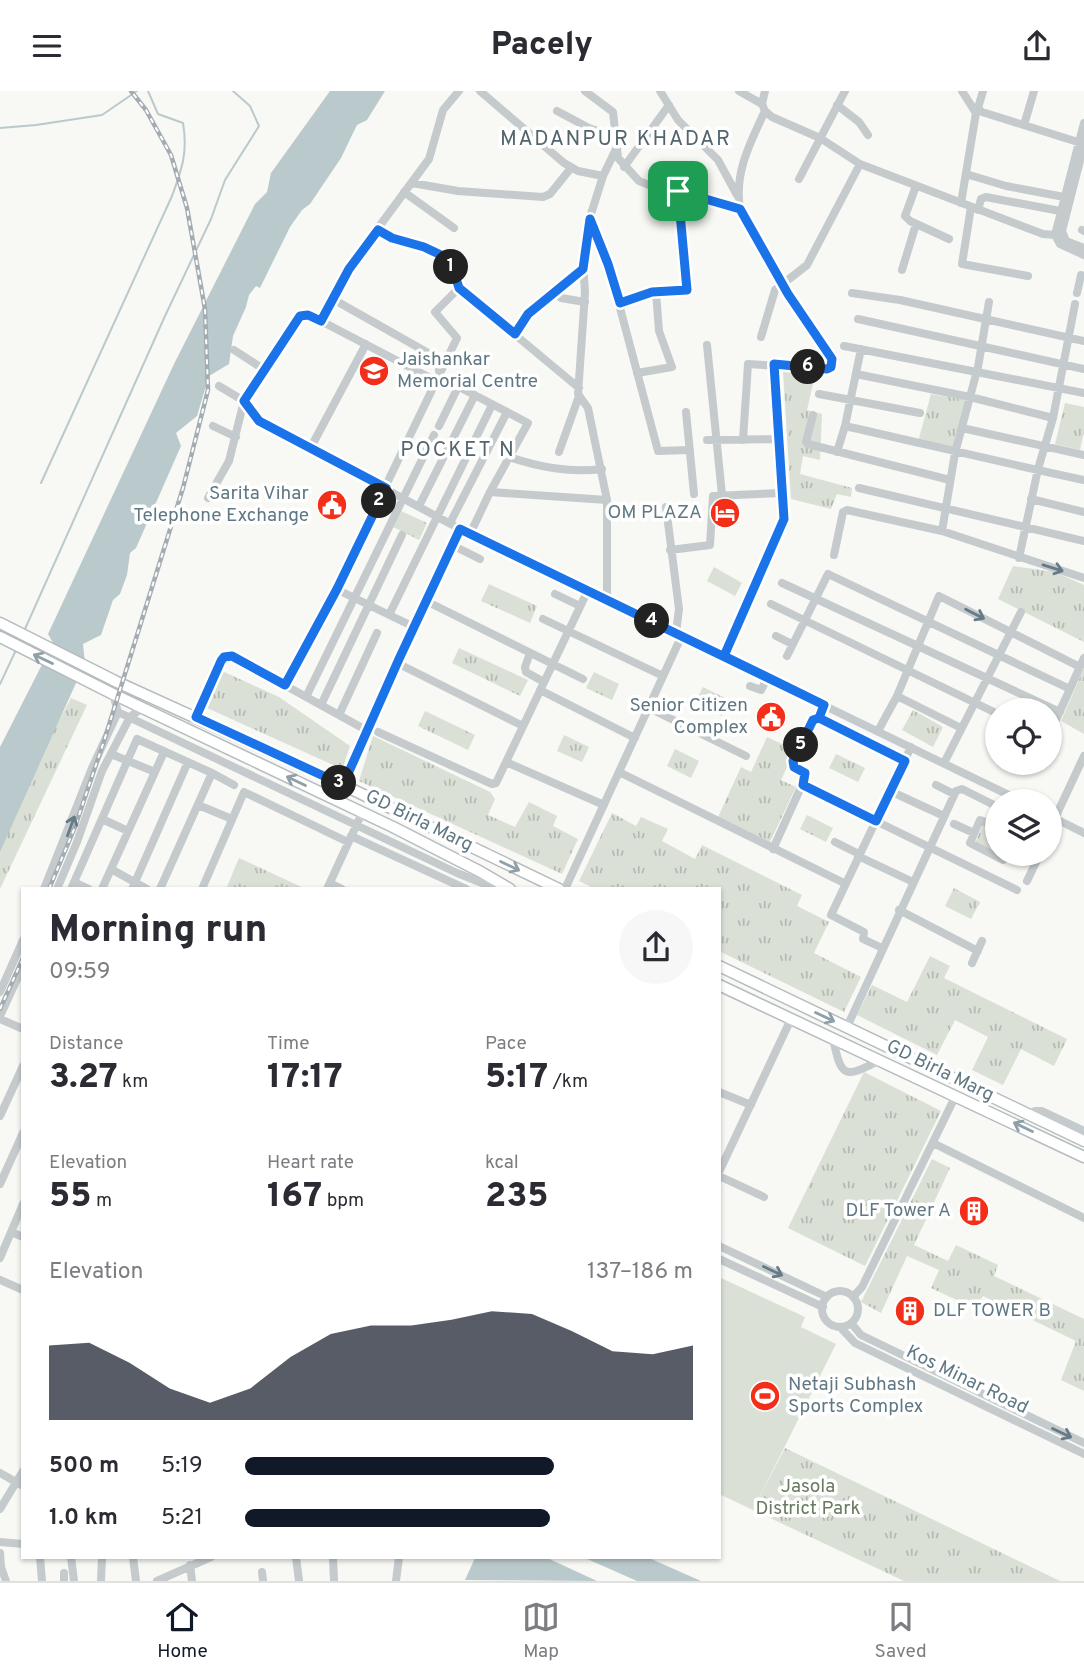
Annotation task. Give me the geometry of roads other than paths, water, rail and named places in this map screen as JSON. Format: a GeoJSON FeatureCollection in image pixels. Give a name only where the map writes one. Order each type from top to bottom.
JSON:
{"type":"FeatureCollection","features":[{"type":"Feature","properties":{"kind":"main road","name":"GD Birla Marg"},"geometry":{"type":"LineString","coordinates":[[4,625],[87,667],[343,785],[555,887]]}},
{"type":"Feature","properties":{"kind":"main road","name":"GD Birla Marg"},"geometry":{"type":"LineString","coordinates":[[2,638],[481,871],[507,887]]}},
{"type":"Feature","properties":{"kind":"main road","name":"GD Birla Marg"},"geometry":{"type":"LineString","coordinates":[[721,967],[1084,1142]]}},
{"type":"Feature","properties":{"kind":"main road"},"geometry":{"type":"LineString","coordinates":[[721,973],[736,980],[738,984],[733,986],[721,983]]}},
{"type":"Feature","properties":{"kind":"main road","name":"GD Birla Marg"},"geometry":{"type":"LineString","coordinates":[[721,984],[1084,1157]]}},
{"type":"Feature","properties":{"kind":"main road"},"geometry":{"type":"LineString","coordinates":[[779,1013],[749,994],[748,990],[752,987],[786,998]]}},
{"type":"Feature","properties":{"kind":"street"},"geometry":{"type":"LineString","coordinates":[[321,321],[331,299],[364,247],[431,154],[443,110],[459,91]]}},
{"type":"Feature","properties":{"kind":"street"},"geometry":{"type":"LineString","coordinates":[[480,91],[571,168],[604,176]]}},
{"type":"Feature","properties":{"kind":"street"},"geometry":{"type":"LineString","coordinates":[[585,91],[613,112],[618,158],[624,167],[643,183],[740,209]]}},
{"type":"Feature","properties":{"kind":"street"},"geometry":{"type":"LineString","coordinates":[[660,91],[678,120],[718,160],[737,195],[740,209],[783,285],[832,361],[831,367],[827,369],[751,363],[747,367],[743,440]]}},
{"type":"Feature","properties":{"kind":"street"},"geometry":{"type":"LineString","coordinates":[[739,91],[763,107],[772,117],[820,138],[860,164],[1042,235],[1058,233]]}},
{"type":"Feature","properties":{"kind":"street"},"geometry":{"type":"LineString","coordinates":[[737,195],[741,166],[763,107],[765,91]]}},
{"type":"Feature","properties":{"kind":"street"},"geometry":{"type":"LineString","coordinates":[[799,179],[845,91]]}},
{"type":"Feature","properties":{"kind":"street"},"geometry":{"type":"LineString","coordinates":[[961,203],[976,113],[962,91]]}},
{"type":"Feature","properties":{"kind":"street"},"geometry":{"type":"LineString","coordinates":[[983,91],[978,108],[982,112],[1082,144]]}},
{"type":"Feature","properties":{"kind":"street"},"geometry":{"type":"LineString","coordinates":[[1024,125],[1034,91]]}},
{"type":"Feature","properties":{"kind":"street"},"geometry":{"type":"LineString","coordinates":[[837,105],[859,122],[868,135]]}},
{"type":"Feature","properties":{"kind":"street"},"geometry":{"type":"LineString","coordinates":[[624,167],[669,106]]}},
{"type":"Feature","properties":{"kind":"street"},"geometry":{"type":"LineString","coordinates":[[557,111],[589,128],[616,137]]}},
{"type":"Feature","properties":{"kind":"street"},"geometry":{"type":"LineString","coordinates":[[1058,233],[1078,168],[1084,123]]}},
{"type":"Feature","properties":{"kind":"street"},"geometry":{"type":"LineString","coordinates":[[559,452],[579,392],[585,302],[583,269],[590,219],[616,149]]}},
{"type":"Feature","properties":{"kind":"street"},"geometry":{"type":"LineString","coordinates":[[761,337],[775,290],[807,265],[860,164]]}},
{"type":"Feature","properties":{"kind":"street"},"geometry":{"type":"LineString","coordinates":[[412,183],[458,191],[543,197],[550,194],[571,168]]}},
{"type":"Feature","properties":{"kind":"street"},"geometry":{"type":"LineString","coordinates":[[1078,168],[1064,197],[1058,233],[1060,244],[1084,255]]}},
{"type":"Feature","properties":{"kind":"street"},"geometry":{"type":"LineString","coordinates":[[966,174],[1006,186],[1064,197]]}},
{"type":"Feature","properties":{"kind":"street"},"geometry":{"type":"LineString","coordinates":[[916,186],[905,216],[948,239]]}},
{"type":"Feature","properties":{"kind":"street"},"geometry":{"type":"LineString","coordinates":[[620,303],[656,292],[685,291],[688,288],[678,191]]}},
{"type":"Feature","properties":{"kind":"street"},"geometry":{"type":"LineString","coordinates":[[404,192],[454,228]]}},
{"type":"Feature","properties":{"kind":"street"},"geometry":{"type":"LineString","coordinates":[[1028,276],[962,264],[975,208],[985,197],[1060,211]]}},
{"type":"Feature","properties":{"kind":"street"},"geometry":{"type":"LineString","coordinates":[[590,219],[620,303],[658,450],[690,450]]}},
{"type":"Feature","properties":{"kind":"street"},"geometry":{"type":"LineString","coordinates":[[902,270],[916,224]]}},
{"type":"Feature","properties":{"kind":"street"},"geometry":{"type":"LineString","coordinates":[[378,230],[392,238],[441,255],[454,272],[459,288],[515,334],[579,392],[587,403],[607,500],[607,599]]}},
{"type":"Feature","properties":{"kind":"street"},"geometry":{"type":"LineString","coordinates":[[1058,233],[1066,241],[1084,249]]}},
{"type":"Feature","properties":{"kind":"street"},"geometry":{"type":"LineString","coordinates":[[515,334],[528,314],[583,269]]}},
{"type":"Feature","properties":{"kind":"street"},"geometry":{"type":"LineString","coordinates":[[1077,293],[1081,275],[1084,276]]}},
{"type":"Feature","properties":{"kind":"street"},"geometry":{"type":"LineString","coordinates":[[285,685],[337,589],[439,380],[457,338],[436,311],[459,288]]}},
{"type":"Feature","properties":{"kind":"street"},"geometry":{"type":"LineString","coordinates":[[554,292],[561,298],[585,302]]}},
{"type":"Feature","properties":{"kind":"street"},"geometry":{"type":"LineString","coordinates":[[637,373],[672,367],[659,331],[656,292]]}},
{"type":"Feature","properties":{"kind":"street"},"geometry":{"type":"LineString","coordinates":[[852,293],[900,300],[1084,341]]}},
{"type":"Feature","properties":{"kind":"street"},"geometry":{"type":"LineString","coordinates":[[331,299],[438,358],[439,380]]}},
{"type":"Feature","properties":{"kind":"street"},"geometry":{"type":"LineString","coordinates":[[942,531],[955,453],[977,372],[989,302]]}},
{"type":"Feature","properties":{"kind":"street"},"geometry":{"type":"LineString","coordinates":[[1019,558],[1024,526],[1053,418],[1075,304]]}},
{"type":"Feature","properties":{"kind":"street"},"geometry":{"type":"LineString","coordinates":[[208,498],[229,461],[244,401],[300,316],[308,315],[528,423],[470,534]]}},
{"type":"Feature","properties":{"kind":"street"},"geometry":{"type":"LineString","coordinates":[[858,319],[1084,369]]}},
{"type":"Feature","properties":{"kind":"street"},"geometry":{"type":"LineString","coordinates":[[310,449],[366,344]]}},
{"type":"Feature","properties":{"kind":"street"},"geometry":{"type":"LineString","coordinates":[[707,345],[722,495]]}},
{"type":"Feature","properties":{"kind":"street"},"geometry":{"type":"LineString","coordinates":[[844,346],[1084,393]]}},
{"type":"Feature","properties":{"kind":"street"},"geometry":{"type":"LineString","coordinates":[[837,453],[861,349]]}},
{"type":"Feature","properties":{"kind":"street"},"geometry":{"type":"LineString","coordinates":[[234,350],[265,370]]}},
{"type":"Feature","properties":{"kind":"street"},"geometry":{"type":"LineString","coordinates":[[724,656],[785,513],[774,364]]}},
{"type":"Feature","properties":{"kind":"street"},"geometry":{"type":"LineString","coordinates":[[856,374],[970,397],[1053,418]]}},
{"type":"Feature","properties":{"kind":"street"},"geometry":{"type":"LineString","coordinates":[[219,386],[244,401],[257,420],[460,529],[996,789]]}},
{"type":"Feature","properties":{"kind":"street"},"geometry":{"type":"LineString","coordinates":[[439,426],[458,387]]}},
{"type":"Feature","properties":{"kind":"street"},"geometry":{"type":"LineString","coordinates":[[819,394],[920,413]]}},
{"type":"Feature","properties":{"kind":"street"},"geometry":{"type":"LineString","coordinates":[[419,506],[475,395]]}},
{"type":"Feature","properties":{"kind":"street"},"geometry":{"type":"LineString","coordinates":[[388,615],[492,405]]}},
{"type":"Feature","properties":{"kind":"street"},"geometry":{"type":"LineString","coordinates":[[450,523],[507,412]]}},
{"type":"Feature","properties":{"kind":"street"},"geometry":{"type":"LineString","coordinates":[[686,412],[694,495]]}},
{"type":"Feature","properties":{"kind":"street"},"geometry":{"type":"LineString","coordinates":[[813,415],[806,443],[950,480]]}},
{"type":"Feature","properties":{"kind":"street"},"geometry":{"type":"LineString","coordinates":[[213,426],[236,437]]}},
{"type":"Feature","properties":{"kind":"street"},"geometry":{"type":"LineString","coordinates":[[845,426],[1084,480]]}},
{"type":"Feature","properties":{"kind":"street"},"geometry":{"type":"LineString","coordinates":[[962,428],[1084,455]]}},
{"type":"Feature","properties":{"kind":"street"},"geometry":{"type":"LineString","coordinates":[[306,697],[434,435]]}},
{"type":"Feature","properties":{"kind":"street"},"geometry":{"type":"LineString","coordinates":[[707,440],[779,439]]}},
{"type":"Feature","properties":{"kind":"street"},"geometry":{"type":"LineString","coordinates":[[509,457],[541,467],[576,471],[602,468]]}},
{"type":"Feature","properties":{"kind":"street"},"geometry":{"type":"LineString","coordinates":[[859,488],[1084,541]]}},
{"type":"Feature","properties":{"kind":"street"},"geometry":{"type":"LineString","coordinates":[[490,492],[607,500]]}},
{"type":"Feature","properties":{"kind":"street"},"geometry":{"type":"LineString","coordinates":[[670,550],[709,546],[713,496],[782,493]]}},
{"type":"Feature","properties":{"kind":"street"},"geometry":{"type":"LineString","coordinates":[[1031,499],[1084,512]]}},
{"type":"Feature","properties":{"kind":"street"},"geometry":{"type":"LineString","coordinates":[[566,887],[649,708],[679,634],[679,609],[666,507]]}},
{"type":"Feature","properties":{"kind":"street"},"geometry":{"type":"LineString","coordinates":[[834,555],[845,510],[942,531],[1084,578]]}},
{"type":"Feature","properties":{"kind":"street"},"geometry":{"type":"LineString","coordinates":[[343,785],[460,529]]}},
{"type":"Feature","properties":{"kind":"street"},"geometry":{"type":"LineString","coordinates":[[321,705],[402,535]]}},
{"type":"Feature","properties":{"kind":"street"},"geometry":{"type":"LineString","coordinates":[[452,545],[480,559]]}},
{"type":"Feature","properties":{"kind":"street"},"geometry":{"type":"LineString","coordinates":[[787,656],[828,573],[1070,689]]}},
{"type":"Feature","properties":{"kind":"street"},"geometry":{"type":"LineString","coordinates":[[782,583],[1029,698]]}},
{"type":"Feature","properties":{"kind":"street"},"geometry":{"type":"LineString","coordinates":[[337,589],[414,628]]}},
{"type":"Feature","properties":{"kind":"street"},"geometry":{"type":"LineString","coordinates":[[378,732],[492,784],[496,783],[588,590]]}},
{"type":"Feature","properties":{"kind":"street"},"geometry":{"type":"LineString","coordinates":[[555,594],[580,607]]}},
{"type":"Feature","properties":{"kind":"street"},"geometry":{"type":"LineString","coordinates":[[878,731],[897,696],[939,596],[1082,663],[1062,707]]}},
{"type":"Feature","properties":{"kind":"street"},"geometry":{"type":"LineString","coordinates":[[426,601],[583,678]]}},
{"type":"Feature","properties":{"kind":"street"},"geometry":{"type":"LineString","coordinates":[[771,604],[985,708]]}},
{"type":"Feature","properties":{"kind":"street"},"geometry":{"type":"LineString","coordinates":[[944,764],[1021,612]]}},
{"type":"Feature","properties":{"kind":"street"},"geometry":{"type":"LineString","coordinates":[[542,619],[663,676]]}},
{"type":"Feature","properties":{"kind":"street"},"geometry":{"type":"LineString","coordinates":[[339,715],[377,633]]}},
{"type":"Feature","properties":{"kind":"street"},"geometry":{"type":"LineString","coordinates":[[776,636],[792,644]]}},
{"type":"Feature","properties":{"kind":"street"},"geometry":{"type":"LineString","coordinates":[[530,653],[526,672],[542,686],[635,738]]}},
{"type":"Feature","properties":{"kind":"street"},"geometry":{"type":"LineString","coordinates":[[196,717],[221,661],[232,656],[366,730]]}},
{"type":"Feature","properties":{"kind":"street"},"geometry":{"type":"LineString","coordinates":[[397,663],[523,726]]}},
{"type":"Feature","properties":{"kind":"street"},"geometry":{"type":"LineString","coordinates":[[750,686],[761,690],[768,677]]}},
{"type":"Feature","properties":{"kind":"street"},"geometry":{"type":"LineString","coordinates":[[45,887],[92,768],[118,712],[113,694]]}},
{"type":"Feature","properties":{"kind":"street"},"geometry":{"type":"LineString","coordinates":[[897,696],[961,729]]}},
{"type":"Feature","properties":{"kind":"street"},"geometry":{"type":"LineString","coordinates":[[819,718],[824,705]]}},
{"type":"Feature","properties":{"kind":"street"},"geometry":{"type":"LineString","coordinates":[[58,887],[102,771],[130,717],[142,708]]}},
{"type":"Feature","properties":{"kind":"street"},"geometry":{"type":"LineString","coordinates":[[649,708],[746,756]]}},
{"type":"Feature","properties":{"kind":"street"},"geometry":{"type":"LineString","coordinates":[[118,712],[457,873],[492,887]]}},
{"type":"Feature","properties":{"kind":"street"},"geometry":{"type":"LineString","coordinates":[[773,849],[806,776],[794,767],[793,761],[813,720],[819,718],[905,761]]}},
{"type":"Feature","properties":{"kind":"street"},"geometry":{"type":"LineString","coordinates":[[73,886],[137,740],[234,785]]}},
{"type":"Feature","properties":{"kind":"street"},"geometry":{"type":"LineString","coordinates":[[882,948],[863,939],[864,932],[831,916],[844,883],[911,747]]}},
{"type":"Feature","properties":{"kind":"street"},"geometry":{"type":"LineString","coordinates":[[103,887],[164,752]]}},
{"type":"Feature","properties":{"kind":"street"},"geometry":{"type":"LineString","coordinates":[[111,754],[155,772]]}},
{"type":"Feature","properties":{"kind":"street"},"geometry":{"type":"LineString","coordinates":[[1062,800],[1083,760]]}},
{"type":"Feature","properties":{"kind":"street"},"geometry":{"type":"LineString","coordinates":[[111,869],[133,886],[188,762]]}},
{"type":"Feature","properties":{"kind":"street"},"geometry":{"type":"LineString","coordinates":[[506,762],[604,805]]}},
{"type":"Feature","properties":{"kind":"street"},"geometry":{"type":"LineString","coordinates":[[619,772],[844,883]]}},
{"type":"Feature","properties":{"kind":"street"},"geometry":{"type":"LineString","coordinates":[[161,887],[212,773]]}},
{"type":"Feature","properties":{"kind":"street"},"geometry":{"type":"LineString","coordinates":[[803,785],[1017,890]]}},
{"type":"Feature","properties":{"kind":"street"},"geometry":{"type":"LineString","coordinates":[[936,785],[954,794]]}},
{"type":"Feature","properties":{"kind":"street"},"geometry":{"type":"LineString","coordinates":[[847,1027],[954,794],[958,789],[962,789],[985,800]]}},
{"type":"Feature","properties":{"kind":"street"},"geometry":{"type":"LineString","coordinates":[[890,791],[944,816]]}},
{"type":"Feature","properties":{"kind":"street"},"geometry":{"type":"LineString","coordinates":[[203,887],[244,792],[461,887]]}},
{"type":"Feature","properties":{"kind":"street"},"geometry":{"type":"LineString","coordinates":[[198,804],[232,820]]}},
{"type":"Feature","properties":{"kind":"street"},"geometry":{"type":"LineString","coordinates":[[328,886],[362,813]]}},
{"type":"Feature","properties":{"kind":"street"},"geometry":{"type":"LineString","coordinates":[[102,819],[128,831]]}},
{"type":"Feature","properties":{"kind":"street"},"geometry":{"type":"LineString","coordinates":[[985,822],[981,820],[970,842],[985,851]]}},
{"type":"Feature","properties":{"kind":"street"},"geometry":{"type":"LineString","coordinates":[[1062,822],[1084,833]]}},
{"type":"Feature","properties":{"kind":"street"},"geometry":{"type":"LineString","coordinates":[[954,824],[974,833]]}},
{"type":"Feature","properties":{"kind":"street"},"geometry":{"type":"LineString","coordinates":[[77,842],[90,847]]}},
{"type":"Feature","properties":{"kind":"street"},"geometry":{"type":"LineString","coordinates":[[835,842],[913,882]]}},
{"type":"Feature","properties":{"kind":"street"},"geometry":{"type":"LineString","coordinates":[[1027,881],[1034,866]]}},
{"type":"Feature","properties":{"kind":"street"},"geometry":{"type":"LineString","coordinates":[[899,910],[978,951]]}},
{"type":"Feature","properties":{"kind":"street"},"geometry":{"type":"LineString","coordinates":[[972,963],[982,941]]}},
{"type":"Feature","properties":{"kind":"street"},"geometry":{"type":"LineString","coordinates":[[0,992],[21,945]]}},
{"type":"Feature","properties":{"kind":"street"},"geometry":{"type":"LineString","coordinates":[[9,973],[20,978],[0,1018],[21,1028]]}},
{"type":"Feature","properties":{"kind":"street"},"geometry":{"type":"LineString","coordinates":[[721,1170],[791,1019]]}},
{"type":"Feature","properties":{"kind":"street"},"geometry":{"type":"LineString","coordinates":[[833,1038],[839,1066],[844,1071],[852,1073],[880,1059]]}},
{"type":"Feature","properties":{"kind":"street"},"geometry":{"type":"LineString","coordinates":[[0,1116],[21,1070]]}},
{"type":"Feature","properties":{"kind":"street"},"geometry":{"type":"LineString","coordinates":[[721,1093],[751,1105]]}},
{"type":"Feature","properties":{"kind":"street"},"geometry":{"type":"LineString","coordinates":[[853,1297],[862,1287],[956,1095]]}},
{"type":"Feature","properties":{"kind":"street"},"geometry":{"type":"LineString","coordinates":[[1031,1115],[1035,1111],[1042,1111],[1084,1131]]}},
{"type":"Feature","properties":{"kind":"street"},"geometry":{"type":"LineString","coordinates":[[0,1184],[21,1137]]}},
{"type":"Feature","properties":{"kind":"street"},"geometry":{"type":"LineString","coordinates":[[933,1143],[1084,1218]]}},
{"type":"Feature","properties":{"kind":"street"},"geometry":{"type":"LineString","coordinates":[[721,1175],[764,1198]]}},
{"type":"Feature","properties":{"kind":"street"},"geometry":{"type":"LineString","coordinates":[[0,1258],[21,1209]]}},
{"type":"Feature","properties":{"kind":"street"},"geometry":{"type":"LineString","coordinates":[[11,1232],[21,1236]]}},
{"type":"Feature","properties":{"kind":"street"},"geometry":{"type":"LineString","coordinates":[[721,1247],[827,1297]]}},
{"type":"Feature","properties":{"kind":"street"},"geometry":{"type":"LineString","coordinates":[[721,1260],[823,1307]]}},
{"type":"Feature","properties":{"kind":"street"},"geometry":{"type":"LineString","coordinates":[[0,1280],[21,1289]]}},
{"type":"Feature","properties":{"kind":"street"},"geometry":{"type":"LineString","coordinates":[[841,1291],[853,1297],[858,1308],[857,1316],[851,1323],[840,1327],[828,1322],[823,1307],[827,1297],[841,1291]]}},
{"type":"Feature","properties":{"kind":"street","name":"Kos Minar Road"},"geometry":{"type":"LineString","coordinates":[[851,1323],[860,1335],[1084,1443]]}},
{"type":"Feature","properties":{"kind":"street","name":"Kos Minar Road"},"geometry":{"type":"LineString","coordinates":[[840,1327],[855,1343],[1084,1454]]}},
{"type":"Feature","properties":{"kind":"street"},"geometry":{"type":"LineString","coordinates":[[0,1473],[19,1484],[0,1509]]}},
{"type":"Feature","properties":{"kind":"street"},"geometry":{"type":"LineString","coordinates":[[0,1542],[21,1544]]}},
{"type":"Feature","properties":{"kind":"street"},"geometry":{"type":"LineString","coordinates":[[0,1553],[6,1581]]}},
{"type":"Feature","properties":{"kind":"street"},"geometry":{"type":"LineString","coordinates":[[40,1559],[42,1581]]}},
{"type":"Feature","properties":{"kind":"street"},"geometry":{"type":"LineString","coordinates":[[71,1559],[74,1581]]}},
{"type":"Feature","properties":{"kind":"street"},"geometry":{"type":"LineString","coordinates":[[101,1581],[102,1559]]}},
{"type":"Feature","properties":{"kind":"street"},"geometry":{"type":"LineString","coordinates":[[133,1559],[136,1581]]}},
{"type":"Feature","properties":{"kind":"street"},"geometry":{"type":"LineString","coordinates":[[157,1581],[206,1559]]}},
{"type":"Feature","properties":{"kind":"street"},"geometry":{"type":"LineString","coordinates":[[296,1559],[299,1581]]}},
{"type":"Feature","properties":{"kind":"street"},"geometry":{"type":"LineString","coordinates":[[333,1559],[334,1581]]}},
{"type":"Feature","properties":{"kind":"street"},"geometry":{"type":"LineString","coordinates":[[396,1581],[399,1559]]}},
{"type":"Feature","properties":{"kind":"street"},"geometry":{"type":"LineString","coordinates":[[190,1565],[192,1581]]}},
{"type":"Feature","properties":{"kind":"waterway"},"geometry":{"type":"LineString","coordinates":[[0,128],[102,115],[137,91]]}},
{"type":"Feature","properties":{"kind":"waterway"},"geometry":{"type":"LineString","coordinates":[[41,483],[172,196],[181,169],[185,143],[183,123],[158,114],[148,91]]}},
{"type":"Feature","properties":{"kind":"waterway"},"geometry":{"type":"LineString","coordinates":[[25,629],[211,219],[225,180],[259,126],[250,106],[233,91]]}},
{"type":"Feature","properties":{"kind":"waterway"},"geometry":{"type":"LineString","coordinates":[[0,684],[16,650]]}},
{"type":"Feature","properties":{"kind":"railway"},"geometry":{"type":"LineString","coordinates":[[50,887],[75,827],[104,741],[183,488],[208,390],[205,309],[187,208],[171,155],[146,110],[131,91]]}},
{"type":"Feature","properties":{"kind":"railway"},"geometry":{"type":"LineString","coordinates":[[0,1009],[21,962]]}},
{"type":"Feature","properties":{"kind":"place","name":"Jaishankar Memorial Centre"},"geometry":{"type":"Point","coordinates":[374,371]}},
{"type":"Feature","properties":{"kind":"place","name":"Sarita Vihar Telephone Exchange"},"geometry":{"type":"Point","coordinates":[332,505]}},
{"type":"Feature","properties":{"kind":"place","name":"OM PLAZA"},"geometry":{"type":"Point","coordinates":[725,513]}},
{"type":"Feature","properties":{"kind":"place","name":"Senior Citizen Complex"},"geometry":{"type":"Point","coordinates":[771,717]}},
{"type":"Feature","properties":{"kind":"place","name":"DLF Tower A"},"geometry":{"type":"Point","coordinates":[974,1211]}},
{"type":"Feature","properties":{"kind":"place","name":"DLF TOWER B"},"geometry":{"type":"Point","coordinates":[910,1311]}},
{"type":"Feature","properties":{"kind":"place","name":"Netaji Subhash Sports Complex"},"geometry":{"type":"Point","coordinates":[765,1396]}},
{"type":"Feature","properties":{"kind":"district","name":"MADANPUR KHADAR"},"geometry":{"type":"Point","coordinates":[616,139]}},
{"type":"Feature","properties":{"kind":"district","name":"POCKET N"},"geometry":{"type":"Point","coordinates":[458,450]}},
{"type":"Feature","properties":{"kind":"park label","name":"Jasola District Park"},"geometry":{"type":"Point","coordinates":[808,1498]}}]}
